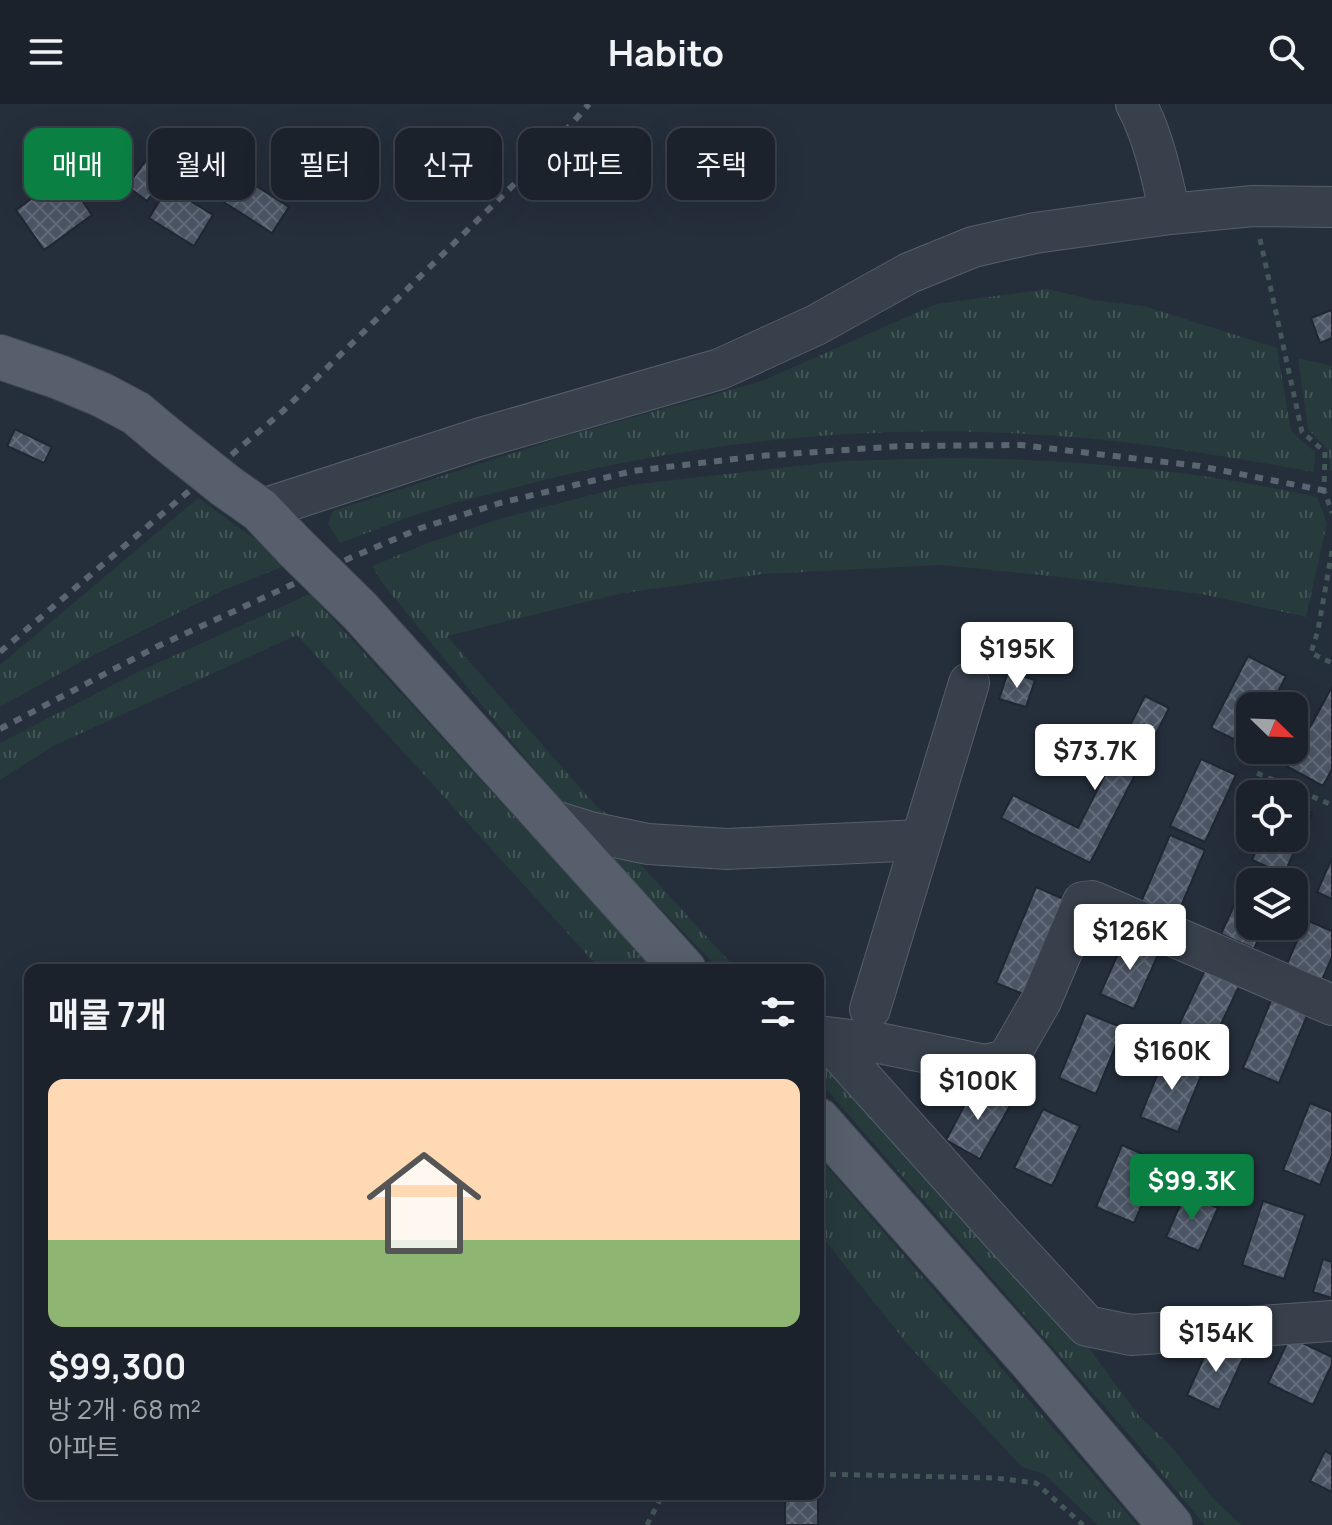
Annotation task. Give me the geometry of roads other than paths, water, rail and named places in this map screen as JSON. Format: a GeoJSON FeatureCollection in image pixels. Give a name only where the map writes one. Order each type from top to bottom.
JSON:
{"type":"FeatureCollection","features":[{"type":"Feature","properties":{"kind":"main road"},"geometry":{"type":"LineString","coordinates":[[0,357],[59,377],[136,413],[243,498],[360,611],[679,964]]}},
{"type":"Feature","properties":{"kind":"main road"},"geometry":{"type":"LineString","coordinates":[[824,1127],[1031,1361],[1170,1525]]}},
{"type":"Feature","properties":{"kind":"street"},"geometry":{"type":"LineString","coordinates":[[1136,104],[1143,116],[1170,214]]}},
{"type":"Feature","properties":{"kind":"street"},"geometry":{"type":"LineString","coordinates":[[243,498],[481,438],[720,369],[816,325],[909,273],[973,247],[1035,233],[1170,214],[1253,206],[1332,207]]}},
{"type":"Feature","properties":{"kind":"street"},"geometry":{"type":"LineString","coordinates":[[870,1009],[969,683]]}},
{"type":"Feature","properties":{"kind":"street"},"geometry":{"type":"LineString","coordinates":[[545,818],[590,832],[648,844],[727,849],[921,840]]}},
{"type":"Feature","properties":{"kind":"street"},"geometry":{"type":"LineString","coordinates":[[824,1037],[884,1044],[985,1065],[1007,1060],[1041,1001],[1083,902],[1092,901],[1332,1005]]}},
{"type":"Feature","properties":{"kind":"street"},"geometry":{"type":"LineString","coordinates":[[824,1039],[1087,1326],[1131,1335],[1332,1321]]}},
{"type":"Feature","properties":{"kind":"railway"},"geometry":{"type":"LineString","coordinates":[[0,652],[283,411],[547,152],[589,104]]}},
{"type":"Feature","properties":{"kind":"railway"},"geometry":{"type":"LineString","coordinates":[[0,729],[156,647],[421,528],[500,503],[633,471],[760,456],[901,446],[1021,445],[1199,466],[1332,492]]}}]}
